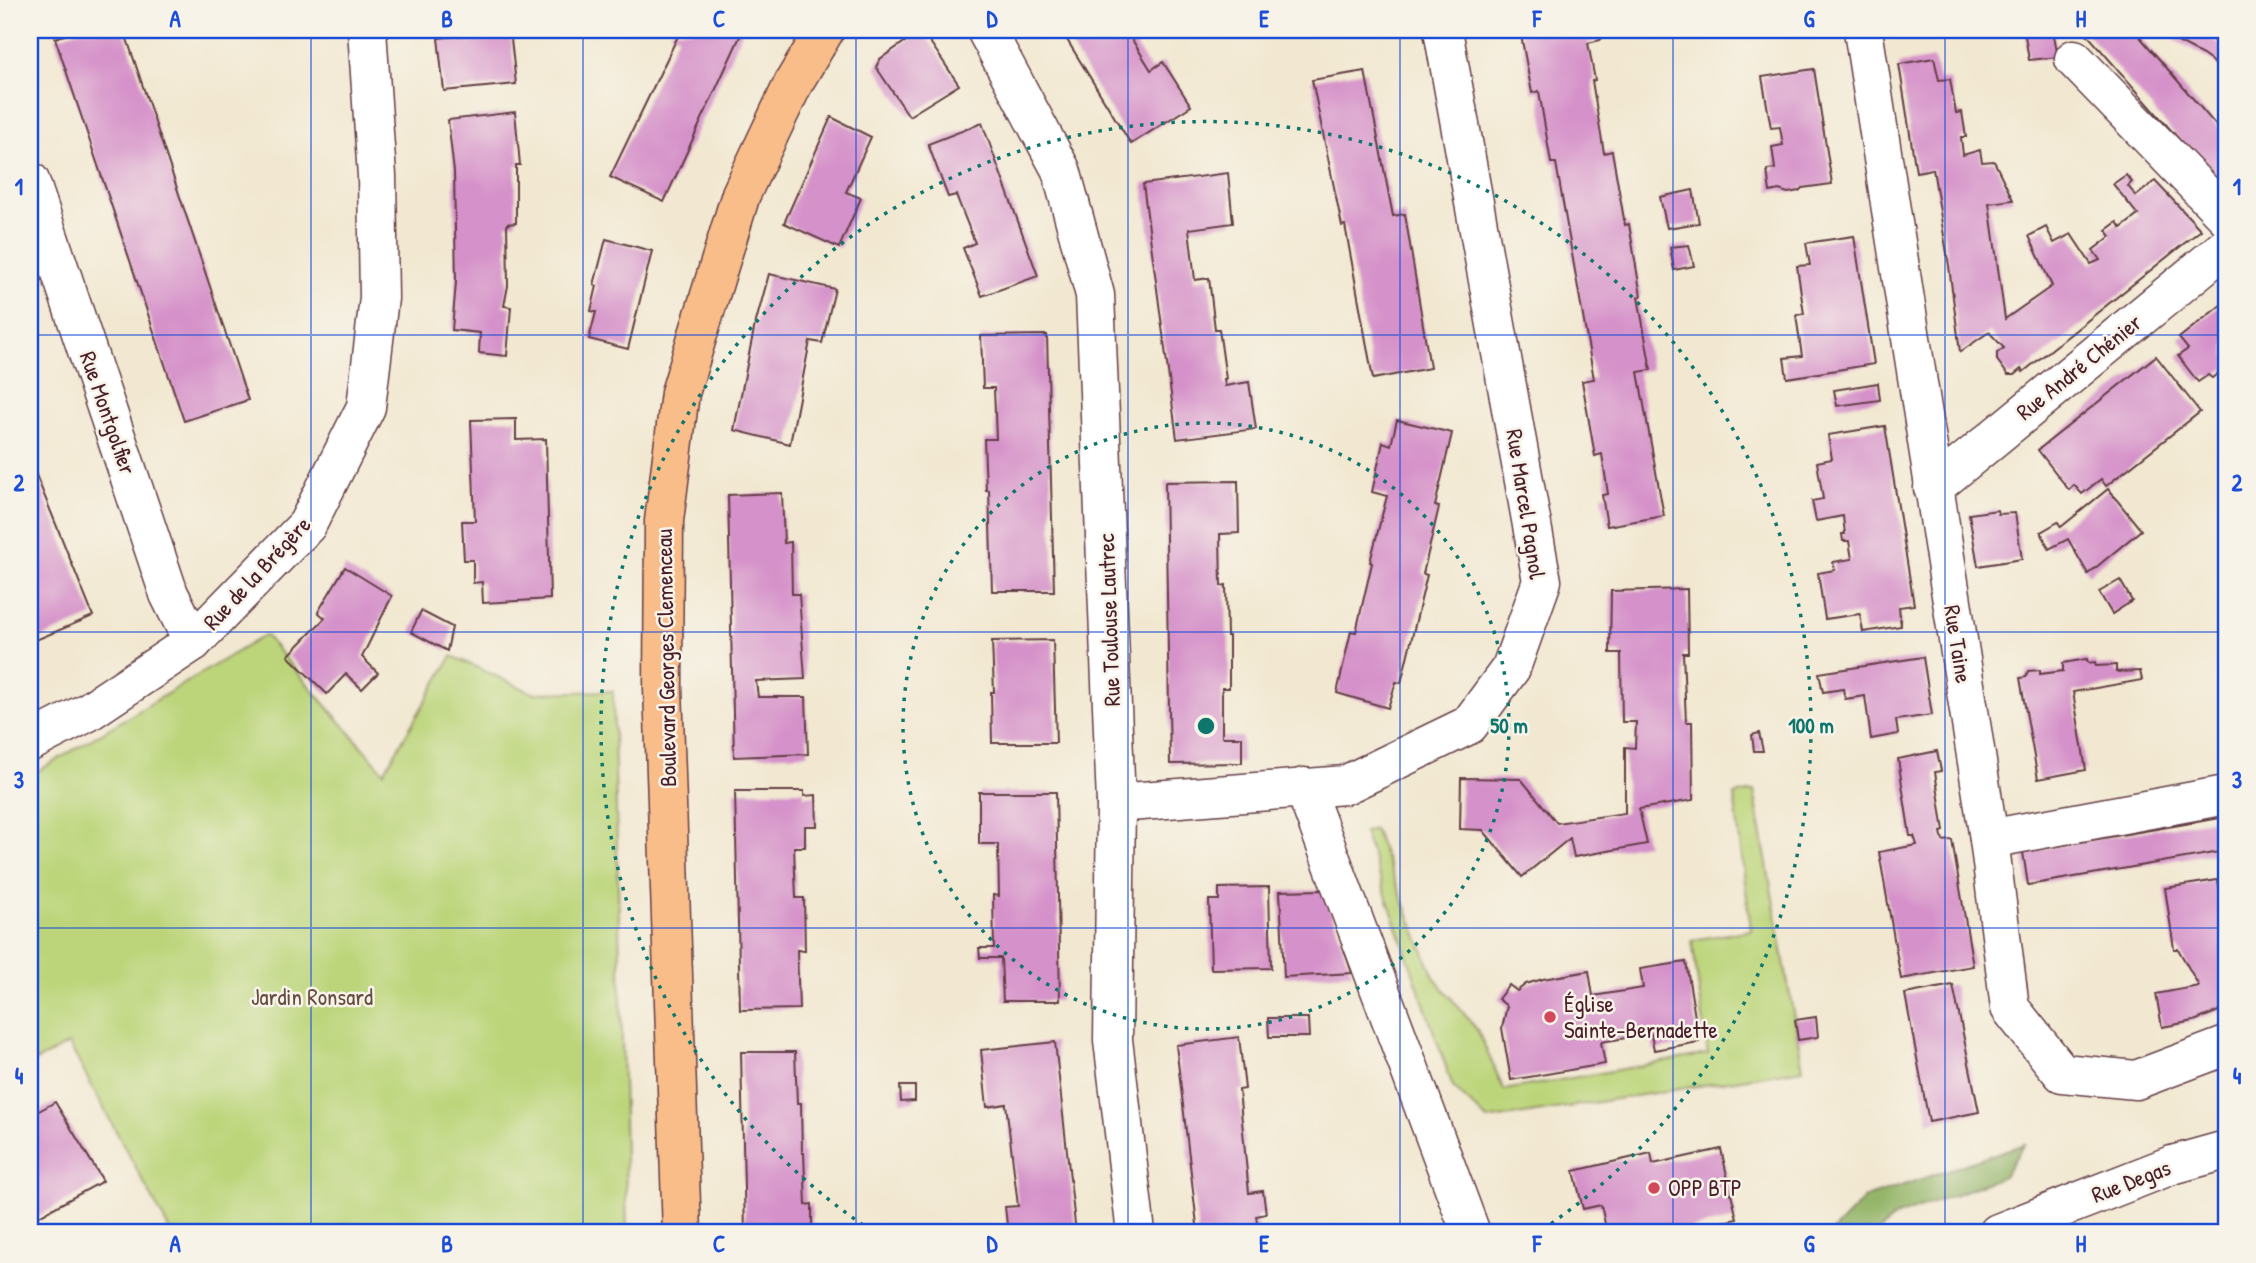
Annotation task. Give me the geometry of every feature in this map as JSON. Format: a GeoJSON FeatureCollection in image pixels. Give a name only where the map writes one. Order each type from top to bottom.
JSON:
{"type":"FeatureCollection","features":[{"type":"Feature","properties":{"kind":"main road","name":"Boulevard Georges Clemenceau"},"geometry":{"type":"LineString","coordinates":[[682,1233],[663,688],[664,521],[680,393],[741,194],[794,82],[825,30]]}},
{"type":"Feature","properties":{"kind":"street","name":"Rue de la Brégère"},"geometry":{"type":"LineString","coordinates":[[30,742],[88,712],[192,642],[307,526],[366,407],[379,298],[377,177],[367,30]]}},
{"type":"Feature","properties":{"kind":"street","name":"Rue Toulouse Lautrec"},"geometry":{"type":"LineString","coordinates":[[986,30],[1060,170],[1095,295],[1116,803],[1113,1040],[1136,1233]]}},
{"type":"Feature","properties":{"kind":"street","name":"Rue Marcel Pagnol"},"geometry":{"type":"LineString","coordinates":[[1116,803],[1345,785],[1469,725],[1511,668],[1542,582],[1443,30]]}},
{"type":"Feature","properties":{"kind":"street","name":"Rue Taine"},"geometry":{"type":"LineString","coordinates":[[1863,30],[1989,839],[2010,1007],[2062,1073],[2136,1080],[2226,1046]]}},
{"type":"Feature","properties":{"kind":"street"},"geometry":{"type":"LineString","coordinates":[[2074,59],[2226,216]]}},
{"type":"Feature","properties":{"kind":"street","name":"Rue Montgolfier"},"geometry":{"type":"LineString","coordinates":[[30,181],[169,594],[192,642]]}},
{"type":"Feature","properties":{"kind":"street","name":"Rue André Chénier"},"geometry":{"type":"LineString","coordinates":[[1933,488],[2226,247]]}},
{"type":"Feature","properties":{"kind":"street"},"geometry":{"type":"LineString","coordinates":[[1304,787],[1472,1233]]}},
{"type":"Feature","properties":{"kind":"street"},"geometry":{"type":"LineString","coordinates":[[1989,839],[2226,795]]}},
{"type":"Feature","properties":{"kind":"street","name":"Rue Degas"},"geometry":{"type":"LineString","coordinates":[[1998,1233],[2172,1164],[2226,1150]]}},
{"type":"Feature","properties":{"kind":"green space","name":"Jardin Ronsard"},"geometry":{"type":"Polygon","coordinates":[[[265,635],[384,772],[452,656],[533,693],[613,691],[627,1233],[171,1233],[69,1044],[36,1061],[30,1050],[30,776],[265,635]]]}},
{"type":"Feature","properties":{"kind":"green space"},"geometry":{"type":"Polygon","coordinates":[[[1754,791],[1803,1069],[1487,1120],[1453,1087],[1364,832],[1374,829],[1434,977],[1478,1031],[1504,1090],[1708,1054],[1692,940],[1751,930],[1734,795],[1754,791]]]}},
{"type":"Feature","properties":{"kind":"green space"},"geometry":{"type":"Polygon","coordinates":[[[2024,1144],[2004,1176],[1895,1217],[1877,1233],[1831,1233],[1865,1198],[2024,1144]]]}},
{"type":"Feature","properties":{"kind":"building"},"geometry":{"type":"Polygon","coordinates":[[[80,30],[124,30],[248,400],[184,421],[55,38],[80,30]]]}},
{"type":"Feature","properties":{"kind":"building"},"geometry":{"type":"Polygon","coordinates":[[[510,30],[516,84],[444,91],[438,38],[510,30]]]}},
{"type":"Feature","properties":{"kind":"building"},"geometry":{"type":"Polygon","coordinates":[[[672,30],[743,30],[664,202],[610,177],[678,36],[670,33],[672,30]]]}},
{"type":"Feature","properties":{"kind":"building"},"geometry":{"type":"Polygon","coordinates":[[[922,30],[959,85],[909,116],[876,67],[880,59],[922,30]]]}},
{"type":"Feature","properties":{"kind":"building"},"geometry":{"type":"Polygon","coordinates":[[[1061,30],[1126,30],[1151,70],[1163,62],[1191,106],[1131,144],[1061,30]]]}},
{"type":"Feature","properties":{"kind":"building"},"geometry":{"type":"Polygon","coordinates":[[[1520,30],[1603,30],[1604,36],[1600,40],[1588,43],[1595,80],[1592,81],[1604,153],[1612,151],[1625,225],[1629,224],[1641,296],[1638,297],[1651,370],[1638,372],[1664,516],[1607,526],[1602,495],[1608,494],[1602,454],[1595,456],[1582,381],[1594,379],[1556,163],[1551,163],[1539,91],[1532,93],[1520,30]]]}},
{"type":"Feature","properties":{"kind":"building"},"geometry":{"type":"Polygon","coordinates":[[[2024,30],[2053,30],[2058,57],[2029,60],[2024,30]]]}},
{"type":"Feature","properties":{"kind":"building"},"geometry":{"type":"Polygon","coordinates":[[[2079,30],[2134,30],[2226,137],[2226,193],[2086,33],[2079,30]]]}},
{"type":"Feature","properties":{"kind":"building"},"geometry":{"type":"Polygon","coordinates":[[[2180,30],[2194,30],[2226,47],[2226,72],[2203,55],[2174,40],[2180,30]]]}},
{"type":"Feature","properties":{"kind":"building"},"geometry":{"type":"Polygon","coordinates":[[[1934,58],[1939,80],[1950,79],[1956,113],[1962,112],[1966,137],[1961,137],[1963,155],[1980,150],[1982,162],[1994,161],[2013,200],[1989,203],[2005,319],[2052,286],[2029,236],[2046,227],[2054,243],[2071,234],[2091,264],[2100,260],[2093,250],[2111,236],[2106,230],[2117,222],[2121,228],[2138,215],[2113,184],[2126,175],[2132,182],[2128,186],[2136,196],[2155,181],[2201,230],[2023,372],[2021,369],[2014,375],[2008,375],[1997,360],[1997,353],[2004,348],[1989,332],[1960,352],[1933,169],[1916,172],[1899,64],[1934,58]]]}},
{"type":"Feature","properties":{"kind":"building"},"geometry":{"type":"Polygon","coordinates":[[[1814,69],[1832,184],[1788,193],[1779,190],[1770,192],[1767,170],[1775,169],[1772,147],[1783,145],[1780,127],[1771,128],[1762,77],[1814,69]]]}},
{"type":"Feature","properties":{"kind":"building"},"geometry":{"type":"Polygon","coordinates":[[[1365,71],[1393,216],[1405,214],[1430,368],[1373,379],[1345,225],[1342,226],[1312,80],[1365,71]]]}},
{"type":"Feature","properties":{"kind":"building"},"geometry":{"type":"Polygon","coordinates":[[[515,112],[520,165],[516,165],[516,223],[507,224],[508,286],[504,306],[511,307],[507,356],[479,353],[480,333],[452,330],[456,282],[454,172],[448,120],[515,112]]]}},
{"type":"Feature","properties":{"kind":"building"},"geometry":{"type":"Polygon","coordinates":[[[831,117],[871,137],[846,192],[861,198],[839,248],[784,223],[831,117]]]}},
{"type":"Feature","properties":{"kind":"building"},"geometry":{"type":"Polygon","coordinates":[[[982,123],[1038,276],[982,296],[963,248],[975,243],[956,195],[948,197],[928,144],[982,123]]]}},
{"type":"Feature","properties":{"kind":"building"},"geometry":{"type":"Polygon","coordinates":[[[1228,173],[1233,223],[1189,229],[1195,280],[1209,278],[1215,329],[1219,329],[1225,386],[1249,382],[1256,429],[1177,439],[1143,184],[1228,173]]]}},
{"type":"Feature","properties":{"kind":"building"},"geometry":{"type":"Polygon","coordinates":[[[1693,190],[1699,223],[1667,228],[1660,197],[1693,190]]]}},
{"type":"Feature","properties":{"kind":"building"},"geometry":{"type":"Polygon","coordinates":[[[1854,236],[1874,364],[1787,378],[1784,358],[1802,356],[1796,315],[1804,314],[1797,266],[1810,265],[1806,243],[1854,236]]]}},
{"type":"Feature","properties":{"kind":"building"},"geometry":{"type":"Polygon","coordinates":[[[606,239],[652,251],[628,349],[589,339],[596,312],[591,311],[597,286],[594,285],[606,239]]]}},
{"type":"Feature","properties":{"kind":"building"},"geometry":{"type":"Polygon","coordinates":[[[1689,245],[1694,266],[1674,270],[1670,247],[1689,245]]]}},
{"type":"Feature","properties":{"kind":"building"},"geometry":{"type":"Polygon","coordinates":[[[769,274],[835,289],[822,343],[810,341],[790,444],[734,430],[754,329],[769,274]]]}},
{"type":"Feature","properties":{"kind":"building"},"geometry":{"type":"Polygon","coordinates":[[[2226,301],[2226,372],[2224,369],[2212,378],[2208,375],[2198,382],[2178,356],[2188,349],[2179,338],[2226,301]]]}},
{"type":"Feature","properties":{"kind":"building"},"geometry":{"type":"Polygon","coordinates":[[[1047,335],[1054,591],[992,591],[989,490],[986,490],[984,439],[996,439],[994,388],[983,388],[981,336],[1047,335]]]}},
{"type":"Feature","properties":{"kind":"building"},"geometry":{"type":"Polygon","coordinates":[[[2156,356],[2200,412],[2106,486],[2101,479],[2082,494],[2074,485],[2069,490],[2038,450],[2156,356]]]}},
{"type":"Feature","properties":{"kind":"building"},"geometry":{"type":"Polygon","coordinates":[[[1878,383],[1880,400],[1837,406],[1834,390],[1878,383]]]}},
{"type":"Feature","properties":{"kind":"building"},"geometry":{"type":"Polygon","coordinates":[[[516,419],[516,440],[546,439],[550,599],[483,603],[482,582],[473,583],[473,560],[464,560],[462,521],[475,521],[471,420],[516,419]]]}},
{"type":"Feature","properties":{"kind":"building"},"geometry":{"type":"Polygon","coordinates":[[[1397,420],[1452,433],[1435,506],[1439,507],[1423,574],[1427,575],[1401,683],[1396,682],[1388,708],[1337,693],[1351,631],[1356,632],[1387,496],[1372,492],[1383,442],[1391,445],[1397,420]]]}},
{"type":"Feature","properties":{"kind":"building"},"geometry":{"type":"Polygon","coordinates":[[[1885,426],[1914,605],[1899,607],[1901,626],[1863,632],[1860,614],[1825,619],[1818,573],[1835,570],[1833,562],[1852,559],[1849,541],[1843,541],[1843,516],[1816,521],[1812,501],[1823,499],[1817,462],[1832,459],[1828,435],[1885,426]]]}},
{"type":"Feature","properties":{"kind":"building"},"geometry":{"type":"Polygon","coordinates":[[[30,460],[93,616],[36,640],[30,625],[30,460]]]}},
{"type":"Feature","properties":{"kind":"building"},"geometry":{"type":"Polygon","coordinates":[[[1238,481],[1239,533],[1220,534],[1221,586],[1226,585],[1229,636],[1229,688],[1222,688],[1222,737],[1242,737],[1242,763],[1170,764],[1165,482],[1238,481]]]}},
{"type":"Feature","properties":{"kind":"building"},"geometry":{"type":"Polygon","coordinates":[[[2108,489],[2141,530],[2088,574],[2068,539],[2049,549],[2041,532],[2058,522],[2061,527],[2108,489]]]}},
{"type":"Feature","properties":{"kind":"building"},"geometry":{"type":"Polygon","coordinates":[[[782,493],[784,543],[791,542],[792,594],[799,594],[805,679],[756,681],[758,697],[806,697],[808,754],[734,757],[728,495],[782,493]]]}},
{"type":"Feature","properties":{"kind":"building"},"geometry":{"type":"Polygon","coordinates":[[[1997,510],[1998,514],[2015,513],[2022,559],[1978,566],[1969,514],[1997,510]]]}},
{"type":"Feature","properties":{"kind":"building"},"geometry":{"type":"Polygon","coordinates":[[[345,567],[392,596],[362,657],[378,673],[362,689],[346,674],[327,694],[288,656],[325,618],[318,612],[345,567]]]}},
{"type":"Feature","properties":{"kind":"building"},"geometry":{"type":"Polygon","coordinates":[[[2120,580],[2132,601],[2112,614],[2099,592],[2120,580]]]}},
{"type":"Feature","properties":{"kind":"building"},"geometry":{"type":"Polygon","coordinates":[[[1687,589],[1688,653],[1683,653],[1686,722],[1692,722],[1693,800],[1639,809],[1647,844],[1574,857],[1570,838],[1522,877],[1483,830],[1460,829],[1461,778],[1521,779],[1557,823],[1625,813],[1625,747],[1635,748],[1636,722],[1622,722],[1621,653],[1610,653],[1611,591],[1687,589]]]}},
{"type":"Feature","properties":{"kind":"building"},"geometry":{"type":"Polygon","coordinates":[[[421,611],[452,627],[447,651],[411,632],[421,611]]]}},
{"type":"Feature","properties":{"kind":"building"},"geometry":{"type":"Polygon","coordinates":[[[1053,640],[1056,743],[992,743],[992,641],[1053,640]]]}},
{"type":"Feature","properties":{"kind":"building"},"geometry":{"type":"Polygon","coordinates":[[[1923,657],[1932,715],[1896,720],[1898,734],[1871,739],[1865,696],[1845,699],[1843,689],[1823,692],[1819,673],[1923,657]]]}},
{"type":"Feature","properties":{"kind":"building"},"geometry":{"type":"Polygon","coordinates":[[[2087,659],[2088,663],[2095,662],[2096,666],[2116,665],[2116,672],[2140,671],[2142,680],[2073,692],[2086,770],[2038,779],[2020,678],[2026,677],[2028,671],[2040,670],[2040,674],[2063,671],[2063,663],[2087,659]]]}},
{"type":"Feature","properties":{"kind":"building"},"geometry":{"type":"Polygon","coordinates":[[[1759,733],[1763,751],[1754,751],[1752,735],[1759,733]]]}},
{"type":"Feature","properties":{"kind":"building"},"geometry":{"type":"Polygon","coordinates":[[[1937,751],[1941,771],[1935,772],[1944,831],[1941,832],[1943,841],[1952,840],[1973,966],[1901,979],[1879,852],[1917,845],[1914,836],[1910,836],[1898,759],[1937,751]]]}},
{"type":"Feature","properties":{"kind":"building"},"geometry":{"type":"Polygon","coordinates":[[[735,791],[804,791],[804,796],[816,795],[817,826],[805,826],[805,847],[794,847],[796,898],[804,898],[805,951],[797,950],[799,1009],[740,1010],[735,791]]]}},
{"type":"Feature","properties":{"kind":"building"},"geometry":{"type":"Polygon","coordinates":[[[979,792],[1056,792],[1060,1001],[1003,1001],[1001,958],[980,958],[979,948],[994,948],[993,895],[999,896],[998,844],[979,844],[979,792]]]}},
{"type":"Feature","properties":{"kind":"building"},"geometry":{"type":"Polygon","coordinates":[[[2226,817],[2226,851],[2028,885],[2023,852],[2226,817]]]}},
{"type":"Feature","properties":{"kind":"building"},"geometry":{"type":"Polygon","coordinates":[[[2218,880],[2226,924],[2226,959],[2220,963],[2226,975],[2226,1008],[2194,1021],[2162,1027],[2156,994],[2199,986],[2178,949],[2174,949],[2165,888],[2218,880]]]}},
{"type":"Feature","properties":{"kind":"building"},"geometry":{"type":"Polygon","coordinates":[[[1269,887],[1271,968],[1211,969],[1209,900],[1219,900],[1219,888],[1269,887]]]}},
{"type":"Feature","properties":{"kind":"building"},"geometry":{"type":"Polygon","coordinates":[[[1324,890],[1352,973],[1284,977],[1280,891],[1324,890]]]}},
{"type":"Feature","properties":{"kind":"building"},"geometry":{"type":"Polygon","coordinates":[[[1686,962],[1699,1042],[1654,1050],[1651,1034],[1601,1042],[1605,1064],[1511,1080],[1502,1028],[1507,1006],[1498,999],[1509,985],[1517,991],[1526,984],[1543,979],[1589,971],[1593,996],[1643,988],[1640,969],[1686,962]]]}},
{"type":"Feature","properties":{"kind":"building"},"geometry":{"type":"Polygon","coordinates":[[[1953,985],[1979,1112],[1929,1122],[1905,994],[1953,985]]]}},
{"type":"Feature","properties":{"kind":"building"},"geometry":{"type":"Polygon","coordinates":[[[1816,1017],[1818,1037],[1798,1040],[1795,1020],[1816,1017]]]}},
{"type":"Feature","properties":{"kind":"building"},"geometry":{"type":"Polygon","coordinates":[[[1268,1018],[1308,1018],[1309,1037],[1269,1037],[1268,1018]]]}},
{"type":"Feature","properties":{"kind":"building"},"geometry":{"type":"Polygon","coordinates":[[[1239,1037],[1245,1089],[1239,1090],[1249,1193],[1263,1191],[1266,1214],[1256,1216],[1259,1233],[1198,1233],[1176,1045],[1239,1037]]]}},
{"type":"Feature","properties":{"kind":"building"},"geometry":{"type":"Polygon","coordinates":[[[1055,1042],[1076,1233],[1008,1233],[1005,1207],[1018,1206],[1006,1104],[987,1107],[981,1050],[1055,1042]]]}},
{"type":"Feature","properties":{"kind":"building"},"geometry":{"type":"Polygon","coordinates":[[[741,1052],[795,1052],[797,1103],[801,1103],[806,1205],[812,1204],[812,1233],[745,1233],[741,1052]]]}},
{"type":"Feature","properties":{"kind":"building"},"geometry":{"type":"Polygon","coordinates":[[[900,1086],[915,1086],[915,1101],[901,1102],[900,1086]]]}},
{"type":"Feature","properties":{"kind":"building"},"geometry":{"type":"Polygon","coordinates":[[[55,1102],[103,1181],[30,1221],[30,1116],[55,1102]]]}},
{"type":"Feature","properties":{"kind":"building","name":"OPP BTP"},"geometry":{"type":"Polygon","coordinates":[[[1721,1149],[1737,1219],[1668,1233],[1607,1233],[1601,1205],[1583,1209],[1574,1171],[1651,1153],[1653,1164],[1721,1149]]]}},
{"type":"Feature","properties":{"kind":"place","name":"Église Sainte-Bernadette"},"geometry":{"type":"Point","coordinates":[1550,1017]}},
{"type":"Feature","properties":{"kind":"place","name":"OPP BTP"},"geometry":{"type":"Point","coordinates":[1654,1188]}}]}
